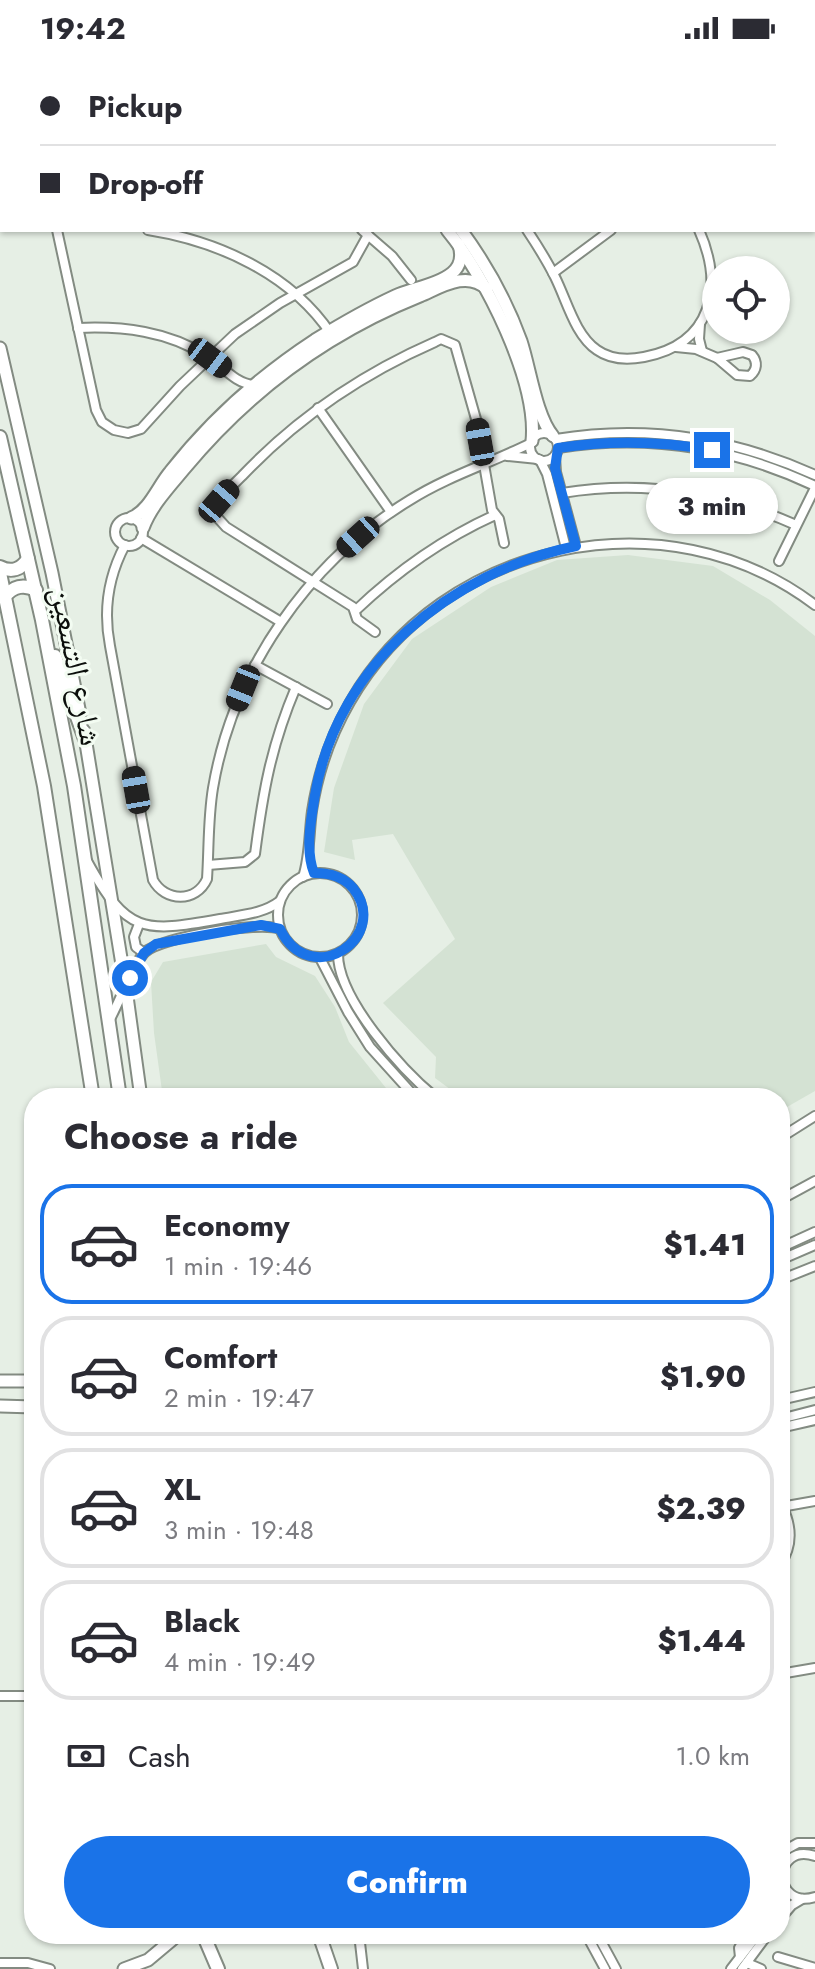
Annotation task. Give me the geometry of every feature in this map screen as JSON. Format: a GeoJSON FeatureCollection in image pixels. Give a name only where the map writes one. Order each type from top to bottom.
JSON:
{"type":"FeatureCollection","features":[{"type":"Feature","properties":{"kind":"main road","name":"شارع التسعين"},"geometry":{"type":"LineString","coordinates":[[0,437],[42,620],[85,857],[119,1088]]}},
{"type":"Feature","properties":{"kind":"main road"},"geometry":{"type":"LineString","coordinates":[[0,570],[18,568],[28,559]]}},
{"type":"Feature","properties":{"kind":"main road","name":"شارع التسعين"},"geometry":{"type":"LineString","coordinates":[[0,570],[44,786],[91,1088]]}},
{"type":"Feature","properties":{"kind":"main road"},"geometry":{"type":"LineString","coordinates":[[5,596],[16,587],[36,590]]}},
{"type":"Feature","properties":{"kind":"main road"},"geometry":{"type":"LineString","coordinates":[[42,620],[85,739]]}},
{"type":"Feature","properties":{"kind":"main road"},"geometry":{"type":"LineString","coordinates":[[207,1944],[218,1969]]}},
{"type":"Feature","properties":{"kind":"main road"},"geometry":{"type":"LineString","coordinates":[[322,1944],[331,1969]]}},
{"type":"Feature","properties":{"kind":"street"},"geometry":{"type":"LineString","coordinates":[[57,232],[98,416],[108,427],[120,432],[134,431],[147,425],[180,386],[249,323],[353,262],[365,232],[392,256],[411,280]]}},
{"type":"Feature","properties":{"kind":"street"},"geometry":{"type":"LineString","coordinates":[[155,232],[218,249],[260,269],[295,294],[332,334]]}},
{"type":"Feature","properties":{"kind":"street"},"geometry":{"type":"LineString","coordinates":[[449,232],[487,289],[503,324],[522,378],[532,420],[531,452],[547,474],[571,547]]}},
{"type":"Feature","properties":{"kind":"street"},"geometry":{"type":"LineString","coordinates":[[462,232],[505,303],[526,357],[542,418],[555,445],[555,468],[571,547]]}},
{"type":"Feature","properties":{"kind":"street"},"geometry":{"type":"LineString","coordinates":[[528,232],[553,273],[580,332],[595,349],[615,358],[637,358],[675,347],[702,351],[717,358]]}},
{"type":"Feature","properties":{"kind":"street"},"geometry":{"type":"LineString","coordinates":[[553,273],[608,232]]}},
{"type":"Feature","properties":{"kind":"street"},"geometry":{"type":"LineString","coordinates":[[675,347],[701,321],[709,305],[713,278],[709,252],[700,232]]}},
{"type":"Feature","properties":{"kind":"street"},"geometry":{"type":"LineString","coordinates":[[459,245],[459,264],[452,273],[381,303],[283,362],[254,385],[181,458],[143,511],[121,520],[115,528],[117,539],[131,546],[142,533],[163,495],[215,434],[258,393],[332,334],[402,303],[468,280],[479,282],[487,289]]}},
{"type":"Feature","properties":{"kind":"street"},"geometry":{"type":"LineString","coordinates":[[459,264],[468,269],[468,280]]}},
{"type":"Feature","properties":{"kind":"street"},"geometry":{"type":"LineString","coordinates":[[701,321],[699,339],[702,351]]}},
{"type":"Feature","properties":{"kind":"street"},"geometry":{"type":"LineString","coordinates":[[78,328],[117,328],[156,334],[193,348],[237,380],[254,385]]}},
{"type":"Feature","properties":{"kind":"street"},"geometry":{"type":"LineString","coordinates":[[375,632],[357,619],[355,611],[314,581],[221,524],[215,511],[219,501],[253,464],[318,408],[393,362],[441,339],[455,345],[465,374],[495,515],[499,519],[504,543]]}},
{"type":"Feature","properties":{"kind":"street"},"geometry":{"type":"LineString","coordinates":[[0,348],[52,573],[85,739],[140,1088]]}},
{"type":"Feature","properties":{"kind":"street"},"geometry":{"type":"LineString","coordinates":[[237,380],[239,399]]}},
{"type":"Feature","properties":{"kind":"street"},"geometry":{"type":"LineString","coordinates":[[318,408],[391,512]]}},
{"type":"Feature","properties":{"kind":"street"},"geometry":{"type":"LineString","coordinates":[[507,456],[546,461],[555,445],[623,432],[691,436],[758,451],[815,475]]}},
{"type":"Feature","properties":{"kind":"street"},"geometry":{"type":"LineString","coordinates":[[125,545],[110,581],[107,633],[153,880],[168,895],[188,896],[204,885],[218,761],[233,712],[255,665],[281,622],[314,581],[358,537],[391,512],[430,489],[507,456],[541,434],[555,445],[624,442],[690,446],[755,461],[815,487],[779,561]]}},
{"type":"Feature","properties":{"kind":"street"},"geometry":{"type":"LineString","coordinates":[[562,493],[622,486],[682,490],[741,503],[796,525]]}},
{"type":"Feature","properties":{"kind":"street"},"geometry":{"type":"LineString","coordinates":[[355,611],[422,555],[457,533],[495,515]]}},
{"type":"Feature","properties":{"kind":"street"},"geometry":{"type":"LineString","coordinates":[[131,518],[142,533],[281,622]]}},
{"type":"Feature","properties":{"kind":"street"},"geometry":{"type":"LineString","coordinates":[[303,877],[317,785],[336,728],[350,701],[385,652],[429,611],[480,578],[536,555],[571,547],[614,542],[652,543],[731,560],[766,574],[815,605]]}},
{"type":"Feature","properties":{"kind":"street"},"geometry":{"type":"LineString","coordinates":[[255,665],[327,704]]}},
{"type":"Feature","properties":{"kind":"street"},"geometry":{"type":"LineString","coordinates":[[208,865],[245,862],[255,854],[265,778],[278,731],[296,687]]}},
{"type":"Feature","properties":{"kind":"street"},"geometry":{"type":"LineString","coordinates":[[310,839],[314,873]]}},
{"type":"Feature","properties":{"kind":"street"},"geometry":{"type":"LineString","coordinates":[[85,857],[111,900],[139,924],[154,928],[261,912],[280,901]]}},
{"type":"Feature","properties":{"kind":"street"},"geometry":{"type":"LineString","coordinates":[[314,873],[341,878],[359,898],[363,917],[354,941],[338,954],[320,958],[291,946],[280,929],[278,910],[289,887],[314,873]]}},
{"type":"Feature","properties":{"kind":"street"},"geometry":{"type":"LineString","coordinates":[[139,924],[134,937],[136,947],[144,953]]}},
{"type":"Feature","properties":{"kind":"street"},"geometry":{"type":"LineString","coordinates":[[110,1019],[133,969],[144,953],[156,944],[261,925],[280,929]]}},
{"type":"Feature","properties":{"kind":"street"},"geometry":{"type":"LineString","coordinates":[[183,926],[185,937]]}},
{"type":"Feature","properties":{"kind":"street"},"geometry":{"type":"LineString","coordinates":[[154,928],[156,944]]}},
{"type":"Feature","properties":{"kind":"street"},"geometry":{"type":"LineString","coordinates":[[338,954],[341,971],[368,1024],[425,1088]]}},
{"type":"Feature","properties":{"kind":"street"},"geometry":{"type":"LineString","coordinates":[[320,958],[368,1045],[405,1088]]}},
{"type":"Feature","properties":{"kind":"street"},"geometry":{"type":"LineString","coordinates":[[790,1132],[815,1116]]}},
{"type":"Feature","properties":{"kind":"street"},"geometry":{"type":"LineString","coordinates":[[790,1195],[815,1181]]}},
{"type":"Feature","properties":{"kind":"street"},"geometry":{"type":"LineString","coordinates":[[790,1243],[815,1232]]}},
{"type":"Feature","properties":{"kind":"street"},"geometry":{"type":"LineString","coordinates":[[790,1256],[815,1245]]}},
{"type":"Feature","properties":{"kind":"street"},"geometry":{"type":"LineString","coordinates":[[790,1276],[815,1266]]}},
{"type":"Feature","properties":{"kind":"street"},"geometry":{"type":"LineString","coordinates":[[0,1381],[24,1381]]}},
{"type":"Feature","properties":{"kind":"street"},"geometry":{"type":"LineString","coordinates":[[790,1398],[815,1392]]}},
{"type":"Feature","properties":{"kind":"street"},"geometry":{"type":"LineString","coordinates":[[0,1406],[24,1407]]}},
{"type":"Feature","properties":{"kind":"street"},"geometry":{"type":"LineString","coordinates":[[792,1420],[815,1410]]}},
{"type":"Feature","properties":{"kind":"street"},"geometry":{"type":"LineString","coordinates":[[792,1420],[815,1420]]}},
{"type":"Feature","properties":{"kind":"street"},"geometry":{"type":"LineString","coordinates":[[790,1505],[815,1501]]}},
{"type":"Feature","properties":{"kind":"street"},"geometry":{"type":"LineString","coordinates":[[790,1672],[815,1668]]}},
{"type":"Feature","properties":{"kind":"street"},"geometry":{"type":"LineString","coordinates":[[0,1696],[24,1696]]}},
{"type":"Feature","properties":{"kind":"street"},"geometry":{"type":"LineString","coordinates":[[790,1847],[798,1843],[815,1843]]}},
{"type":"Feature","properties":{"kind":"street"},"geometry":{"type":"LineString","coordinates":[[790,1860],[803,1854],[815,1856]]}},
{"type":"Feature","properties":{"kind":"street"},"geometry":{"type":"LineString","coordinates":[[790,1893],[802,1899]]}},
{"type":"Feature","properties":{"kind":"street"},"geometry":{"type":"LineString","coordinates":[[790,1906],[802,1899],[815,1897]]}},
{"type":"Feature","properties":{"kind":"street"},"geometry":{"type":"LineString","coordinates":[[124,1969],[152,1964],[170,1944]]}},
{"type":"Feature","properties":{"kind":"street"},"geometry":{"type":"LineString","coordinates":[[360,1944],[363,1969]]}},
{"type":"Feature","properties":{"kind":"street"},"geometry":{"type":"LineString","coordinates":[[591,1944],[605,1969]]}},
{"type":"Feature","properties":{"kind":"street"},"geometry":{"type":"LineString","coordinates":[[602,1944],[616,1969]]}},
{"type":"Feature","properties":{"kind":"street"},"geometry":{"type":"LineString","coordinates":[[743,1963],[739,1948],[745,1944]]}},
{"type":"Feature","properties":{"kind":"street"},"geometry":{"type":"LineString","coordinates":[[731,1969],[743,1963],[752,1944]]}},
{"type":"Feature","properties":{"kind":"street"},"geometry":{"type":"LineString","coordinates":[[778,1957],[793,1965],[815,1968]]}},
{"type":"Feature","properties":{"kind":"street"},"geometry":{"type":"LineString","coordinates":[[0,1963],[37,1964],[50,1969]]}},
{"type":"Feature","properties":{"kind":"street"},"geometry":{"type":"LineString","coordinates":[[743,1963],[761,1969]]}},
{"type":"Feature","properties":{"kind":"shaded area"},"geometry":{"type":"Polygon","coordinates":[[[628,555],[713,566],[770,600],[815,636],[815,1091],[790,1105],[790,1088],[448,1088],[435,1078],[436,1057],[383,1003],[455,939],[393,834],[352,840],[355,860],[324,852],[334,788],[364,704],[412,639],[491,587],[557,560],[628,555]]]}},
{"type":"Feature","properties":{"kind":"shaded area"},"geometry":{"type":"Polygon","coordinates":[[[266,944],[276,957],[315,976],[335,1007],[349,1042],[386,1088],[162,1088],[151,982],[163,962],[266,944]]]}},
{"type":"Feature","properties":{"kind":"route"},"geometry":{"type":"LineString","coordinates":[[130,978],[144,953],[156,944],[261,925],[280,929],[291,946],[310,956],[329,957],[347,948],[354,941],[362,921],[359,898],[341,878],[314,873],[310,839],[312,812],[325,756],[350,701],[367,676],[406,630],[454,593],[507,565],[576,546],[555,468],[558,448],[624,442],[712,450]]}}]}
